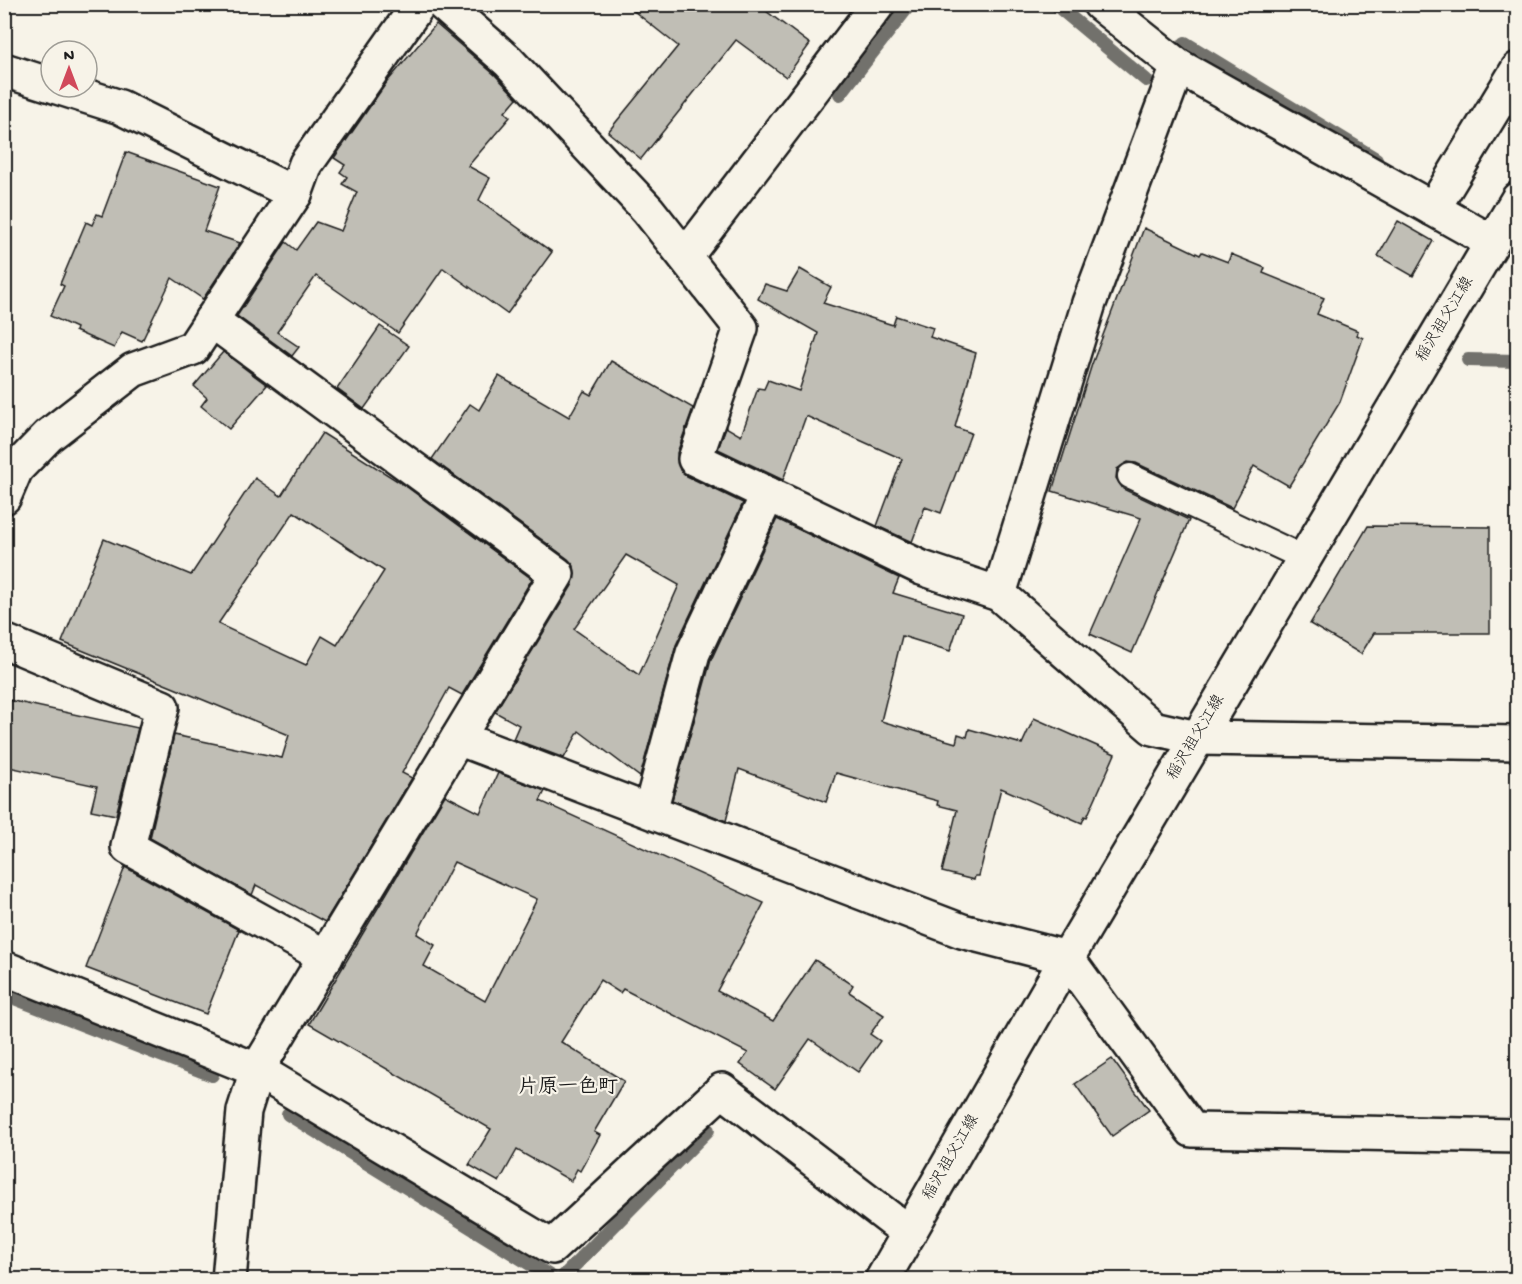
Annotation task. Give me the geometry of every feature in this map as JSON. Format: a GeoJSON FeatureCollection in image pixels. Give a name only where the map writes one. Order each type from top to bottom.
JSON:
{"type":"FeatureCollection","features":[{"type":"Feature","properties":{"kind":"street"},"geometry":{"type":"LineString","coordinates":[[4,497],[16,469],[48,436],[133,370],[193,348],[295,194],[306,164],[419,4]]}},
{"type":"Feature","properties":{"kind":"street"},"geometry":{"type":"LineString","coordinates":[[443,4],[508,61],[648,210],[741,328],[695,459],[922,568],[999,594],[1153,728],[1197,738],[1518,744]]}},
{"type":"Feature","properties":{"kind":"street"},"geometry":{"type":"LineString","coordinates":[[686,256],[878,4]]}},
{"type":"Feature","properties":{"kind":"street"},"geometry":{"type":"LineString","coordinates":[[1100,4],[1178,66],[1492,242]]}},
{"type":"Feature","properties":{"kind":"street"},"geometry":{"type":"LineString","coordinates":[[999,594],[1089,303],[1178,66]]}},
{"type":"Feature","properties":{"kind":"street"},"geometry":{"type":"LineString","coordinates":[[1433,209],[1518,69]]}},
{"type":"Feature","properties":{"kind":"street"},"geometry":{"type":"LineString","coordinates":[[4,70],[39,81]]}},
{"type":"Feature","properties":{"kind":"street"},"geometry":{"type":"LineString","coordinates":[[95,99],[120,107],[295,194]]}},
{"type":"Feature","properties":{"kind":"street","name":"稲沢祖父江線"},"geometry":{"type":"LineString","coordinates":[[882,1280],[1067,958],[1518,199]]}},
{"type":"Feature","properties":{"kind":"street"},"geometry":{"type":"LineString","coordinates":[[211,320],[557,574],[257,1070],[244,1111],[230,1280]]}},
{"type":"Feature","properties":{"kind":"street"},"geometry":{"type":"LineString","coordinates":[[650,811],[693,652],[768,494]]}},
{"type":"Feature","properties":{"kind":"street"},"geometry":{"type":"LineString","coordinates":[[4,641],[162,707],[128,847],[326,957]]}},
{"type":"Feature","properties":{"kind":"street"},"geometry":{"type":"LineString","coordinates":[[458,738],[962,931],[1067,958],[1192,1130],[1518,1136]]}},
{"type":"Feature","properties":{"kind":"street"},"geometry":{"type":"LineString","coordinates":[[4,968],[257,1070],[552,1247],[722,1090],[909,1233]]}},
{"type":"Feature","properties":{"kind":"lane"},"geometry":{"type":"LineString","coordinates":[[1130,476],[1304,558]]}},
{"type":"Feature","properties":{"kind":"building"},"geometry":{"type":"Polygon","coordinates":[[[625,4],[764,4],[762,8],[810,44],[786,77],[736,40],[641,159],[608,132],[678,46],[625,4]]]}},
{"type":"Feature","properties":{"kind":"building"},"geometry":{"type":"Polygon","coordinates":[[[436,24],[495,75],[517,98],[505,112],[510,117],[468,166],[490,178],[479,200],[552,252],[507,314],[443,268],[398,333],[316,276],[277,332],[299,347],[292,356],[237,316],[286,242],[296,250],[316,222],[341,231],[357,192],[342,184],[347,177],[340,172],[345,165],[334,158],[387,82],[436,24]]]}},
{"type":"Feature","properties":{"kind":"building"},"geometry":{"type":"Polygon","coordinates":[[[126,152],[220,186],[204,231],[240,243],[203,299],[172,278],[142,341],[122,332],[114,348],[75,331],[76,328],[50,316],[64,286],[60,284],[86,222],[92,225],[97,214],[102,216],[126,152]]]}},
{"type":"Feature","properties":{"kind":"building"},"geometry":{"type":"Polygon","coordinates":[[[1398,221],[1433,241],[1413,276],[1378,256],[1398,221]]]}},
{"type":"Feature","properties":{"kind":"building"},"geometry":{"type":"Polygon","coordinates":[[[1144,228],[1200,255],[1202,252],[1228,262],[1231,254],[1265,268],[1263,273],[1324,298],[1317,314],[1358,331],[1357,335],[1363,338],[1340,402],[1289,486],[1254,466],[1232,508],[1136,463],[1128,462],[1117,469],[1116,478],[1123,489],[1189,520],[1132,653],[1090,634],[1141,518],[1052,491],[1092,364],[1144,228]]]}},
{"type":"Feature","properties":{"kind":"building"},"geometry":{"type":"Polygon","coordinates":[[[800,269],[831,287],[823,303],[893,325],[896,316],[933,328],[930,337],[976,353],[955,427],[971,433],[941,513],[925,507],[912,542],[877,526],[902,459],[806,416],[783,480],[718,449],[726,427],[741,436],[758,388],[764,389],[768,380],[799,391],[818,333],[758,299],[765,284],[787,291],[800,269]]]}},
{"type":"Feature","properties":{"kind":"building"},"geometry":{"type":"Polygon","coordinates":[[[380,326],[409,346],[364,409],[337,389],[380,326]]]}},
{"type":"Feature","properties":{"kind":"building"},"geometry":{"type":"Polygon","coordinates":[[[223,352],[267,385],[229,429],[201,406],[207,398],[194,386],[223,352]]]}},
{"type":"Feature","properties":{"kind":"building"},"geometry":{"type":"Polygon","coordinates":[[[611,361],[693,408],[677,453],[680,470],[687,476],[743,503],[676,645],[640,777],[579,731],[564,758],[513,739],[519,725],[495,712],[573,584],[574,566],[568,559],[432,459],[470,404],[479,410],[499,376],[569,417],[584,391],[591,395],[611,361]],[[626,555],[574,629],[639,675],[679,585],[626,555]]]}},
{"type":"Feature","properties":{"kind":"building"},"geometry":{"type":"Polygon","coordinates":[[[322,433],[407,487],[532,579],[462,695],[449,688],[402,773],[412,778],[325,922],[256,885],[252,895],[150,838],[174,735],[282,758],[289,735],[62,642],[104,539],[191,575],[255,478],[281,496],[322,433]],[[294,512],[218,624],[306,665],[322,636],[337,645],[384,571],[294,512]]]}},
{"type":"Feature","properties":{"kind":"building"},"geometry":{"type":"Polygon","coordinates":[[[777,519],[899,578],[893,593],[962,614],[950,651],[902,636],[881,721],[956,743],[958,734],[967,737],[969,729],[1022,744],[1034,718],[1115,754],[1087,817],[1085,816],[1082,823],[1001,788],[979,876],[975,876],[974,880],[942,872],[957,810],[937,805],[938,801],[836,773],[826,802],[739,769],[726,821],[672,800],[711,660],[777,519]]]}},
{"type":"Feature","properties":{"kind":"building"},"geometry":{"type":"Polygon","coordinates":[[[1368,526],[1490,527],[1490,633],[1374,633],[1361,654],[1310,624],[1368,526]]]}},
{"type":"Feature","properties":{"kind":"building"},"geometry":{"type":"Polygon","coordinates":[[[4,699],[138,728],[116,815],[91,810],[97,786],[4,766],[4,699]]]}},
{"type":"Feature","properties":{"kind":"building"},"geometry":{"type":"Polygon","coordinates":[[[498,773],[545,791],[540,801],[764,903],[717,991],[773,1021],[815,960],[853,985],[849,992],[884,1015],[870,1034],[880,1041],[858,1072],[810,1039],[775,1089],[740,1064],[748,1053],[623,989],[620,993],[600,980],[561,1042],[624,1081],[594,1132],[600,1135],[580,1171],[577,1169],[571,1181],[517,1150],[499,1182],[469,1165],[491,1129],[309,1024],[445,795],[480,813],[498,773]],[[454,862],[417,934],[435,945],[424,966],[485,1001],[537,899],[454,862]]]}},
{"type":"Feature","properties":{"kind":"building"},"geometry":{"type":"Polygon","coordinates":[[[125,867],[239,930],[206,1014],[86,968],[125,867]]]}},
{"type":"Feature","properties":{"kind":"building"},"geometry":{"type":"Polygon","coordinates":[[[1112,1059],[1149,1110],[1112,1136],[1075,1084],[1112,1059]]]}},
{"type":"Feature","properties":{"kind":"waterway"},"geometry":{"type":"LineString","coordinates":[[840,94],[910,4]]}},
{"type":"Feature","properties":{"kind":"waterway"},"geometry":{"type":"LineString","coordinates":[[1055,4],[1146,80]]}},
{"type":"Feature","properties":{"kind":"waterway"},"geometry":{"type":"LineString","coordinates":[[1185,43],[1376,159]]}},
{"type":"Feature","properties":{"kind":"waterway"},"geometry":{"type":"LineString","coordinates":[[1468,360],[1518,361]]}},
{"type":"Feature","properties":{"kind":"waterway"},"geometry":{"type":"LineString","coordinates":[[4,994],[212,1075]]}},
{"type":"Feature","properties":{"kind":"waterway"},"geometry":{"type":"LineString","coordinates":[[288,1114],[556,1280]]}},
{"type":"Feature","properties":{"kind":"waterway"},"geometry":{"type":"LineString","coordinates":[[560,1280],[708,1130]]}},
{"type":"Feature","properties":{"kind":"district","name":"片原一色町"},"geometry":{"type":"Point","coordinates":[568,1088]}}]}
